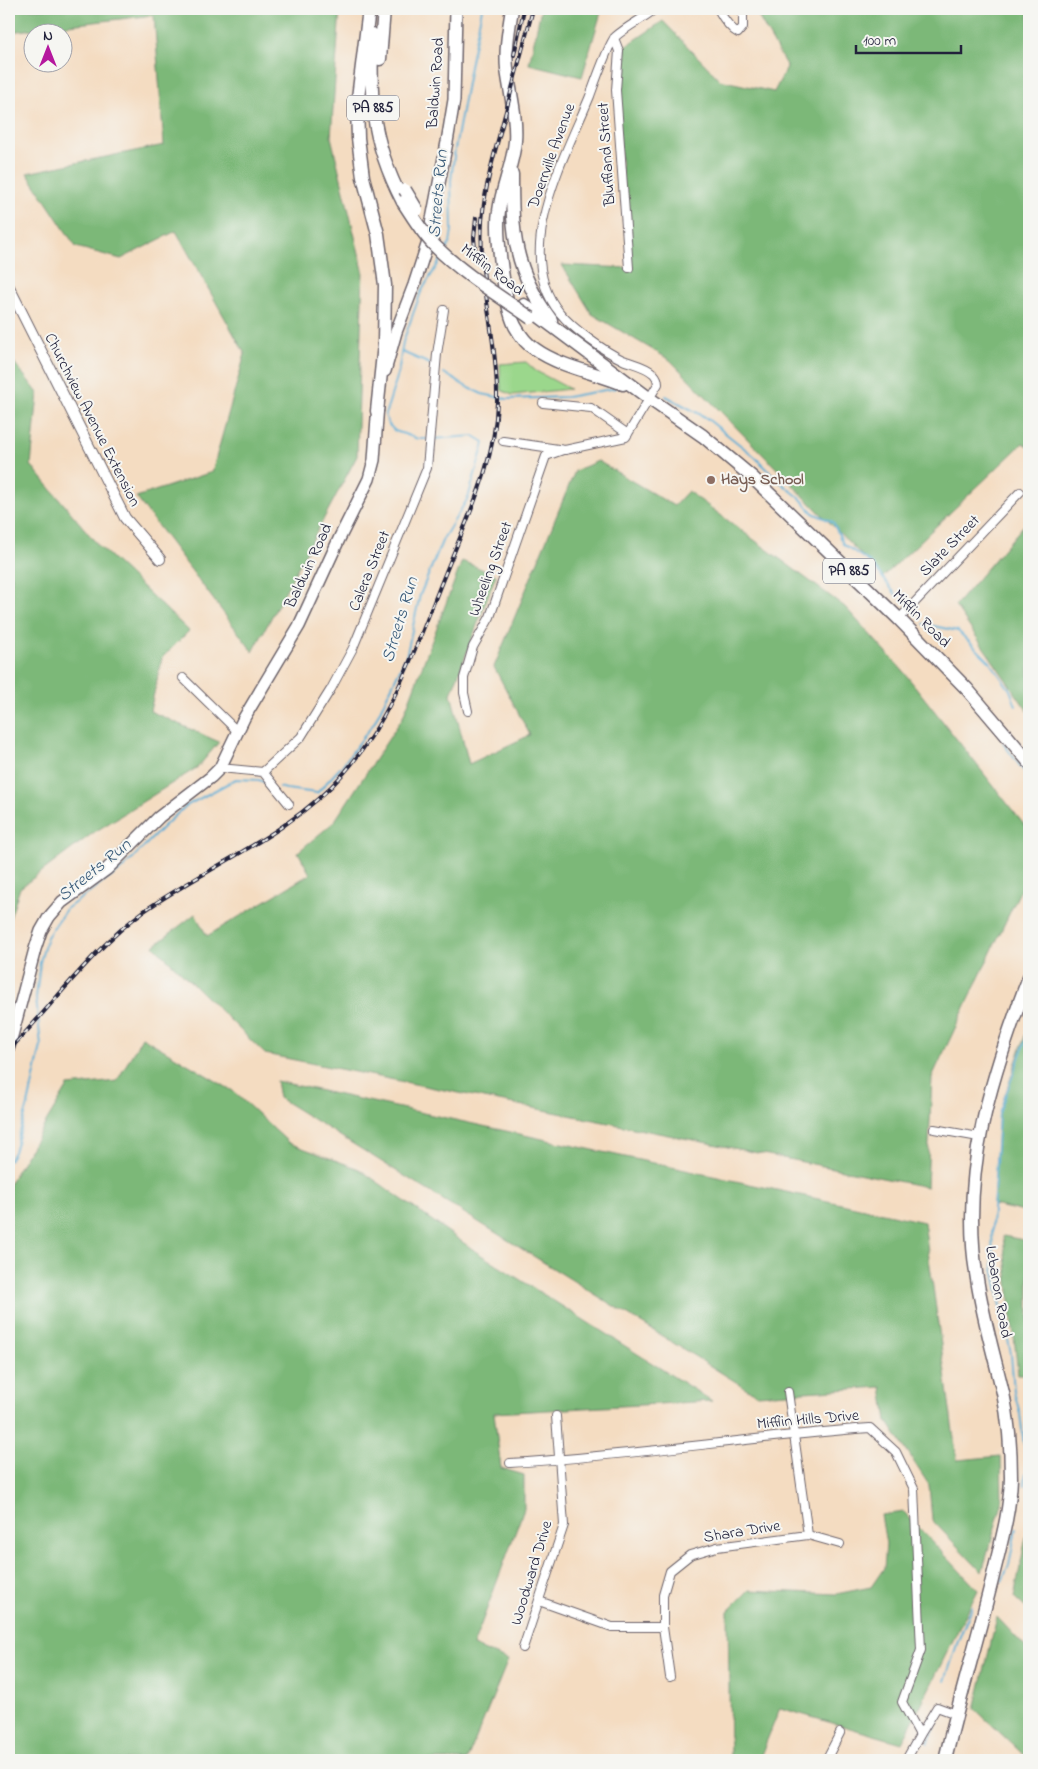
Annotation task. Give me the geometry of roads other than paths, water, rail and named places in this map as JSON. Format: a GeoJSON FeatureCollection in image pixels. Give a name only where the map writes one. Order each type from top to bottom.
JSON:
{"type":"FeatureCollection","features":[{"type":"Feature","properties":{"kind":"main road"},"geometry":{"type":"LineString","coordinates":[[369,9],[357,106],[358,138],[363,177],[378,234],[386,284],[384,344],[377,411]]}},
{"type":"Feature","properties":{"kind":"main road","name":"Mifflin Road"},"geometry":{"type":"LineString","coordinates":[[373,9],[372,92],[374,114],[384,159],[393,183],[435,235],[468,265],[566,334],[645,396],[703,436],[738,465],[899,619],[967,689],[1029,762]]}},
{"type":"Feature","properties":{"kind":"main road","name":"Mifflin Road"},"geometry":{"type":"LineString","coordinates":[[384,9],[379,75],[381,117],[390,154],[404,196],[418,225],[456,265],[617,375]]}},
{"type":"Feature","properties":{"kind":"main road","name":"Baldwin Road"},"geometry":{"type":"LineString","coordinates":[[9,1047],[40,931],[62,902],[107,869],[159,817],[220,768],[237,731],[299,626],[340,536],[369,479],[374,460],[377,411],[381,385],[396,332],[427,245],[444,160],[454,100],[456,9]]}},
{"type":"Feature","properties":{"kind":"main road"},"geometry":{"type":"LineString","coordinates":[[512,9],[507,67],[515,125],[512,158],[513,219],[518,258],[538,302],[551,320],[566,334]]}},
{"type":"Feature","properties":{"kind":"main road"},"geometry":{"type":"LineString","coordinates":[[512,158],[499,211],[498,229],[506,287],[515,326],[522,338],[547,357],[608,378],[645,396]]}},
{"type":"Feature","properties":{"kind":"main road","name":"Lebanon Road"},"geometry":{"type":"LineString","coordinates":[[946,1760],[1010,1501],[1009,1433],[1003,1394],[976,1278],[972,1210],[975,1160],[993,1077],[1029,977]]}},
{"type":"Feature","properties":{"kind":"street"},"geometry":{"type":"LineString","coordinates":[[614,38],[655,9]]}},
{"type":"Feature","properties":{"kind":"street"},"geometry":{"type":"LineString","coordinates":[[718,9],[734,31],[738,33],[743,27],[743,9]]}},
{"type":"Feature","properties":{"kind":"street","name":"Bluffland Street"},"geometry":{"type":"LineString","coordinates":[[614,38],[619,51],[616,90],[629,268]]}},
{"type":"Feature","properties":{"kind":"street","name":"Doerrville Avenue"},"geometry":{"type":"LineString","coordinates":[[614,38],[548,198],[538,254],[544,285],[548,296],[559,313],[572,326],[615,354],[653,373],[658,378],[658,384],[645,396]]}},
{"type":"Feature","properties":{"kind":"street","name":"Churchview Avenue Extension"},"geometry":{"type":"LineString","coordinates":[[9,287],[124,518],[160,559]]}},
{"type":"Feature","properties":{"kind":"street","name":"Calera Street"},"geometry":{"type":"LineString","coordinates":[[263,772],[301,737],[331,689],[353,648],[427,468],[437,354],[444,310]]}},
{"type":"Feature","properties":{"kind":"street"},"geometry":{"type":"LineString","coordinates":[[503,441],[565,450],[626,437],[645,396]]}},
{"type":"Feature","properties":{"kind":"street"},"geometry":{"type":"LineString","coordinates":[[543,403],[590,408],[628,434]]}},
{"type":"Feature","properties":{"kind":"street","name":"Wheeling Street"},"geometry":{"type":"LineString","coordinates":[[468,711],[464,693],[464,678],[473,647],[490,617],[546,456],[565,450]]}},
{"type":"Feature","properties":{"kind":"street","name":"Slate Street"},"geometry":{"type":"LineString","coordinates":[[899,619],[1020,492]]}},
{"type":"Feature","properties":{"kind":"street"},"geometry":{"type":"LineString","coordinates":[[183,678],[237,731]]}},
{"type":"Feature","properties":{"kind":"street"},"geometry":{"type":"LineString","coordinates":[[220,768],[263,772],[289,804]]}},
{"type":"Feature","properties":{"kind":"street"},"geometry":{"type":"LineString","coordinates":[[9,1026],[16,1017]]}},
{"type":"Feature","properties":{"kind":"street"},"geometry":{"type":"LineString","coordinates":[[934,1129],[979,1137]]}},
{"type":"Feature","properties":{"kind":"street"},"geometry":{"type":"LineString","coordinates":[[788,1392],[808,1536]]}},
{"type":"Feature","properties":{"kind":"street","name":"Woodward Drive"},"geometry":{"type":"LineString","coordinates":[[523,1648],[564,1525],[556,1416]]}},
{"type":"Feature","properties":{"kind":"street","name":"Mifflin Hills Drive"},"geometry":{"type":"LineString","coordinates":[[510,1463],[560,1460],[793,1434],[870,1428],[896,1452],[914,1489],[921,1650],[902,1702],[920,1735]]}},
{"type":"Feature","properties":{"kind":"street","name":"Shara Drive"},"geometry":{"type":"LineString","coordinates":[[670,1677],[663,1627],[663,1595],[670,1571],[690,1555],[717,1548],[808,1536],[840,1544]]}},
{"type":"Feature","properties":{"kind":"street"},"geometry":{"type":"LineString","coordinates":[[539,1601],[612,1627],[663,1627]]}},
{"type":"Feature","properties":{"kind":"street"},"geometry":{"type":"LineString","coordinates":[[906,1760],[937,1707],[956,1714]]}},
{"type":"Feature","properties":{"kind":"street"},"geometry":{"type":"LineString","coordinates":[[826,1760],[840,1733]]}},
{"type":"Feature","properties":{"kind":"waterway","name":"Streets Run"},"geometry":{"type":"LineString","coordinates":[[446,250],[450,243],[452,230],[451,180],[455,149],[482,9]]}},
{"type":"Feature","properties":{"kind":"waterway","name":"Streets Run"},"geometry":{"type":"LineString","coordinates":[[427,439],[419,439],[395,431],[389,425],[385,415],[398,374],[403,342],[413,314],[421,292],[441,259]]}},
{"type":"Feature","properties":{"kind":"waterway"},"geometry":{"type":"LineString","coordinates":[[402,352],[430,364]]}},
{"type":"Feature","properties":{"kind":"waterway"},"geometry":{"type":"LineString","coordinates":[[444,373],[482,394],[507,399],[567,397],[616,388]]}},
{"type":"Feature","properties":{"kind":"waterway"},"geometry":{"type":"LineString","coordinates":[[666,396],[705,417],[754,456],[780,482],[800,498],[813,513],[833,522],[843,544],[871,563],[897,596]]}},
{"type":"Feature","properties":{"kind":"waterway","name":"Streets Run"},"geometry":{"type":"LineString","coordinates":[[279,787],[317,793],[341,767],[374,723],[406,657],[420,595],[443,539],[468,498],[484,442],[474,436],[432,439]]}},
{"type":"Feature","properties":{"kind":"waterway"},"geometry":{"type":"LineString","coordinates":[[924,624],[958,631],[990,662],[1010,690],[1016,706]]}},
{"type":"Feature","properties":{"kind":"waterway"},"geometry":{"type":"LineString","coordinates":[[1003,743],[1029,778]]}},
{"type":"Feature","properties":{"kind":"waterway","name":"Streets Run"},"geometry":{"type":"LineString","coordinates":[[9,1160],[14,1152],[28,1105],[41,1046],[36,998],[40,962],[47,937],[66,909],[122,869],[186,806],[236,779],[259,780],[269,784]]}},
{"type":"Feature","properties":{"kind":"waterway"},"geometry":{"type":"LineString","coordinates":[[1024,1445],[1020,1414],[1014,1391],[1011,1354],[993,1268],[992,1226],[999,1113],[1029,1031]]}},
{"type":"Feature","properties":{"kind":"waterway"},"geometry":{"type":"LineString","coordinates":[[1025,1485],[1026,1472]]}},
{"type":"Feature","properties":{"kind":"waterway"},"geometry":{"type":"LineString","coordinates":[[1002,1581],[1009,1565],[1016,1529]]}},
{"type":"Feature","properties":{"kind":"waterway"},"geometry":{"type":"LineString","coordinates":[[945,1681],[972,1607]]}},
{"type":"Feature","properties":{"kind":"waterway"},"geometry":{"type":"LineString","coordinates":[[928,1743],[935,1727]]}},
{"type":"Feature","properties":{"kind":"railway"},"geometry":{"type":"LineString","coordinates":[[514,55],[524,9]]}},
{"type":"Feature","properties":{"kind":"railway"},"geometry":{"type":"LineString","coordinates":[[9,1050],[90,960],[125,926],[169,894],[274,832],[323,795],[362,751],[391,703],[414,652],[471,511],[492,446],[497,401],[495,356],[483,266],[482,221],[491,166],[533,9]]}},
{"type":"Feature","properties":{"kind":"railway"},"geometry":{"type":"LineString","coordinates":[[476,218],[474,238],[476,258]]}},
{"type":"Feature","properties":{"kind":"place","name":"Hays School"},"geometry":{"type":"Point","coordinates":[711,480]}}]}
